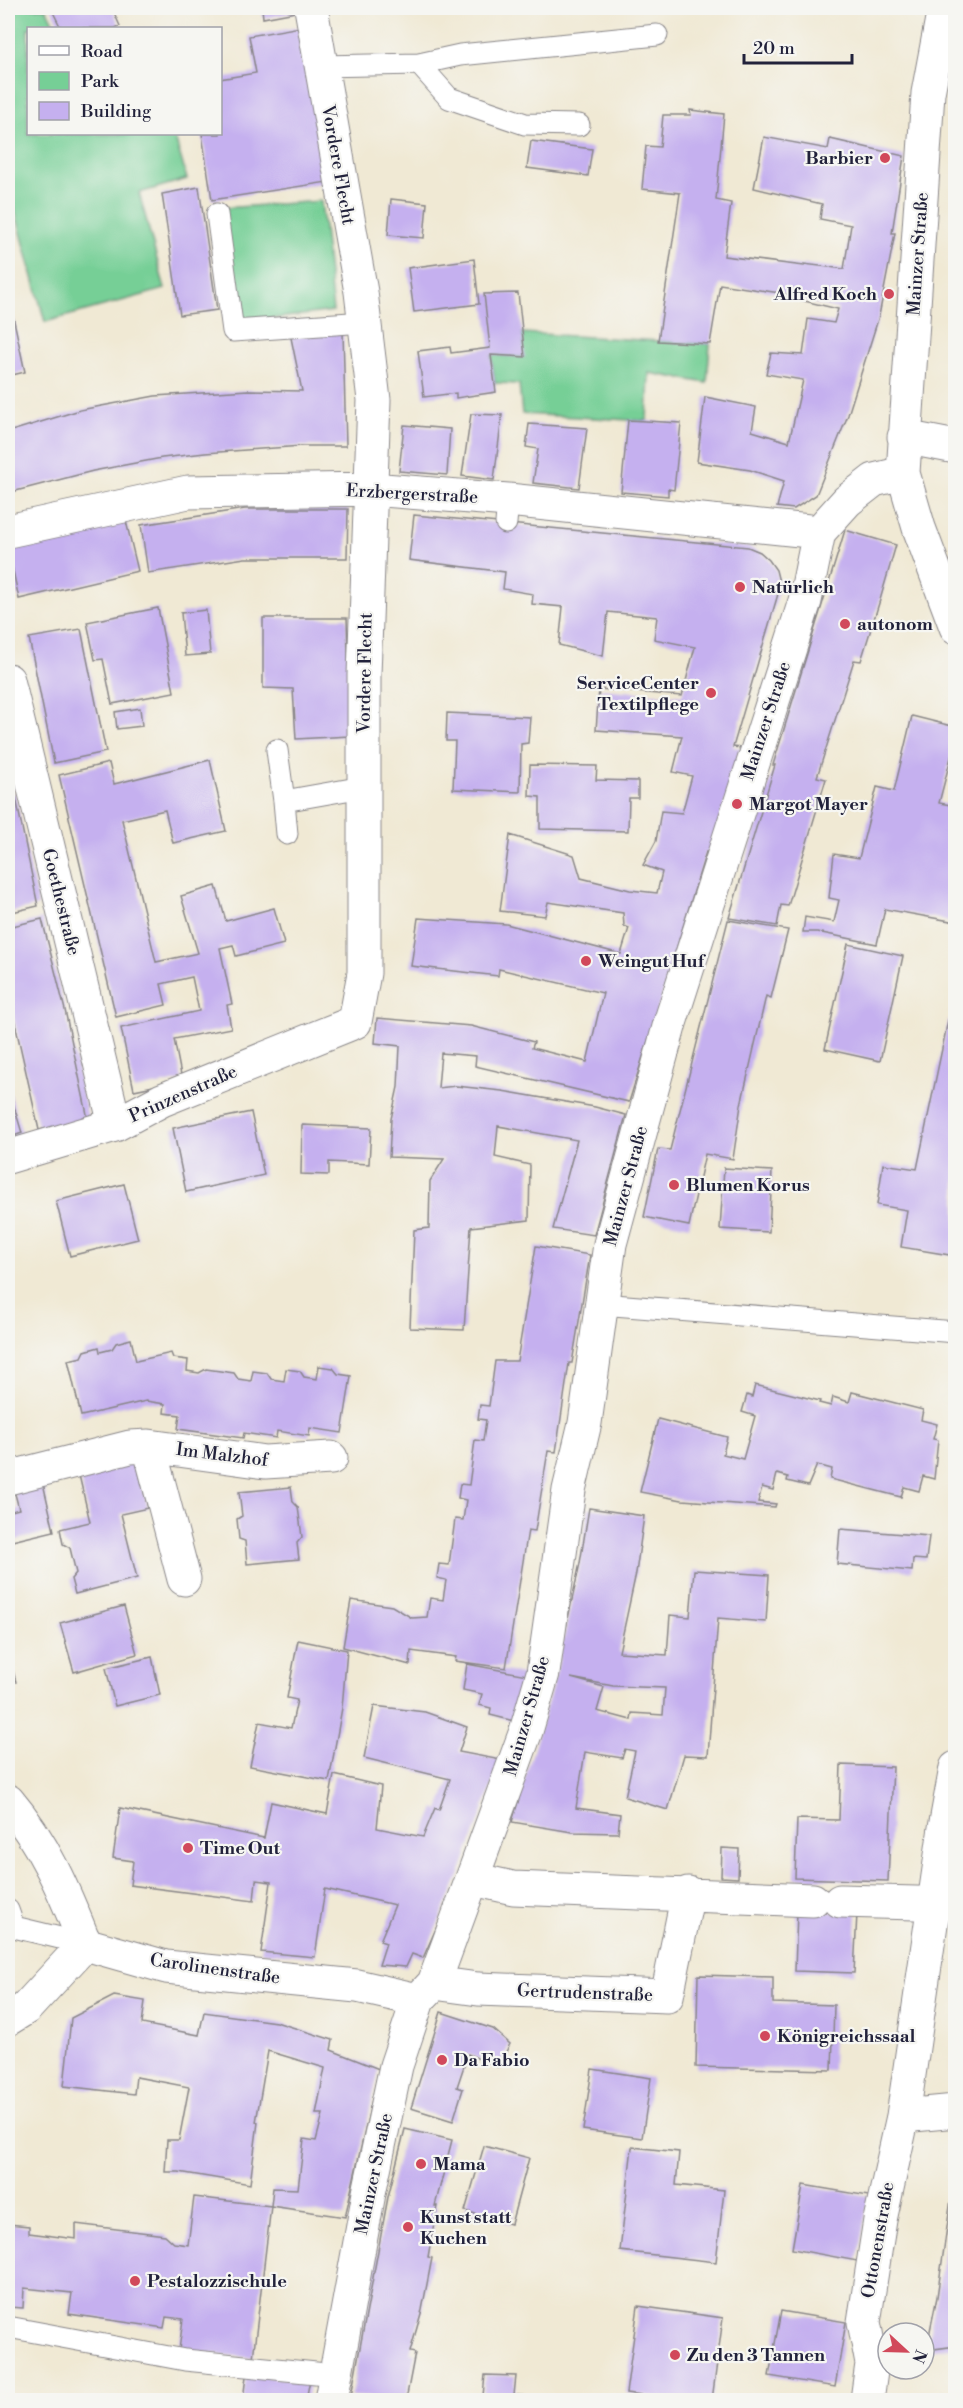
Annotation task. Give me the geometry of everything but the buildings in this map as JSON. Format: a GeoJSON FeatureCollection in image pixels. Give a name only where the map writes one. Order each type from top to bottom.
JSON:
{"type":"FeatureCollection","features":[{"type":"Feature","properties":{"kind":"street","name":"Vordere Flecht"},"geometry":{"type":"LineString","coordinates":[[311,8],[365,322],[374,400],[364,675],[364,973],[355,1023]]}},
{"type":"Feature","properties":{"kind":"street","name":"Mainzer Straße"},"geometry":{"type":"LineString","coordinates":[[903,473],[928,93],[944,8]]}},
{"type":"Feature","properties":{"kind":"street"},"geometry":{"type":"LineString","coordinates":[[904,437],[956,447]]}},
{"type":"Feature","properties":{"kind":"street"},"geometry":{"type":"LineString","coordinates":[[819,532],[847,501],[874,480],[903,473],[919,528],[956,627]]}},
{"type":"Feature","properties":{"kind":"street","name":"Erzbergerstraße"},"geometry":{"type":"LineString","coordinates":[[8,531],[188,492],[371,489],[507,511],[819,532]]}},
{"type":"Feature","properties":{"kind":"street","name":"Mainzer Straße"},"geometry":{"type":"LineString","coordinates":[[334,2388],[369,2193],[394,2078],[426,1991],[473,1880],[526,1731],[543,1673],[569,1490],[585,1423],[610,1244],[653,1083],[805,601],[819,532]]}},
{"type":"Feature","properties":{"kind":"street","name":"Goethestraße"},"geometry":{"type":"LineString","coordinates":[[8,680],[115,1125]]}},
{"type":"Feature","properties":{"kind":"street","name":"Prinzenstraße"},"geometry":{"type":"LineString","coordinates":[[8,1157],[115,1125],[162,1100],[355,1023]]}},
{"type":"Feature","properties":{"kind":"street","name":"Im Malzhof"},"geometry":{"type":"LineString","coordinates":[[149,1446],[184,1579]]}},
{"type":"Feature","properties":{"kind":"street","name":"Im Malzhof"},"geometry":{"type":"LineString","coordinates":[[8,1478],[129,1447],[149,1446],[266,1462],[331,1458]]}},
{"type":"Feature","properties":{"kind":"street","name":"Ottonenstraße"},"geometry":{"type":"LineString","coordinates":[[867,2400],[872,2364],[864,2322],[880,2220],[903,2116],[944,1904],[956,1768]]}},
{"type":"Feature","properties":{"kind":"street"},"geometry":{"type":"LineString","coordinates":[[8,1801],[51,1864],[64,1889],[85,1944],[26,2008],[8,2019]]}},
{"type":"Feature","properties":{"kind":"street"},"geometry":{"type":"LineString","coordinates":[[473,1880],[513,1888],[944,1904]]}},
{"type":"Feature","properties":{"kind":"street","name":"Gertrudenstraße"},"geometry":{"type":"LineString","coordinates":[[426,1991],[478,1989],[667,1996],[688,1893]]}},
{"type":"Feature","properties":{"kind":"street","name":"Carolinenstraße"},"geometry":{"type":"LineString","coordinates":[[85,1944],[166,1966],[426,1991]]}},
{"type":"Feature","properties":{"kind":"street"},"geometry":{"type":"LineString","coordinates":[[903,2116],[956,2111]]}},
{"type":"Feature","properties":{"kind":"lane"},"geometry":{"type":"LineString","coordinates":[[321,66],[419,64],[460,55],[657,35]]}},
{"type":"Feature","properties":{"kind":"lane"},"geometry":{"type":"LineString","coordinates":[[419,64],[449,98],[525,124],[579,125]]}},
{"type":"Feature","properties":{"kind":"lane"},"geometry":{"type":"LineString","coordinates":[[218,214],[233,331],[365,322]]}},
{"type":"Feature","properties":{"kind":"lane"},"geometry":{"type":"LineString","coordinates":[[277,750],[287,834]]}},
{"type":"Feature","properties":{"kind":"lane"},"geometry":{"type":"LineString","coordinates":[[284,801],[363,787]]}},
{"type":"Feature","properties":{"kind":"lane"},"geometry":{"type":"LineString","coordinates":[[601,1304],[956,1332]]}},
{"type":"Feature","properties":{"kind":"lane"},"geometry":{"type":"LineString","coordinates":[[8,1910],[14,1927],[85,1944]]}},
{"type":"Feature","properties":{"kind":"lane"},"geometry":{"type":"LineString","coordinates":[[8,2327],[334,2388]]}},
{"type":"Feature","properties":{"kind":"green space"},"geometry":{"type":"Polygon","coordinates":[[[46,8],[56,27],[27,27],[27,135],[174,135],[187,179],[139,193],[165,289],[45,322],[8,184],[8,70],[14,67],[8,53],[8,10],[46,8]]]}},
{"type":"Feature","properties":{"kind":"green space"},"geometry":{"type":"Polygon","coordinates":[[[321,201],[333,311],[238,323],[223,208],[321,201]]]}},
{"type":"Feature","properties":{"kind":"green space"},"geometry":{"type":"Polygon","coordinates":[[[522,333],[710,344],[707,383],[649,373],[647,421],[522,414],[519,384],[495,383],[491,355],[524,357],[522,333]]]}},
{"type":"Feature","properties":{"kind":"place","name":"Barbier"},"geometry":{"type":"Point","coordinates":[885,158]}},
{"type":"Feature","properties":{"kind":"place","name":"Alfred Koch"},"geometry":{"type":"Point","coordinates":[889,294]}},
{"type":"Feature","properties":{"kind":"place","name":"Natürlich"},"geometry":{"type":"Point","coordinates":[740,587]}},
{"type":"Feature","properties":{"kind":"place","name":"autonom"},"geometry":{"type":"Point","coordinates":[845,624]}},
{"type":"Feature","properties":{"kind":"place","name":"ServiceCenter Textilpflege"},"geometry":{"type":"Point","coordinates":[711,693]}},
{"type":"Feature","properties":{"kind":"place","name":"Margot Mayer"},"geometry":{"type":"Point","coordinates":[737,804]}},
{"type":"Feature","properties":{"kind":"place","name":"Weingut Huf"},"geometry":{"type":"Point","coordinates":[586,961]}},
{"type":"Feature","properties":{"kind":"place","name":"Blumen Korus"},"geometry":{"type":"Point","coordinates":[674,1185]}},
{"type":"Feature","properties":{"kind":"place","name":"Time Out"},"geometry":{"type":"Point","coordinates":[188,1848]}},
{"type":"Feature","properties":{"kind":"place","name":"Königreichssaal"},"geometry":{"type":"Point","coordinates":[765,2036]}},
{"type":"Feature","properties":{"kind":"place","name":"Da Fabio"},"geometry":{"type":"Point","coordinates":[442,2060]}},
{"type":"Feature","properties":{"kind":"place","name":"Mama"},"geometry":{"type":"Point","coordinates":[421,2164]}},
{"type":"Feature","properties":{"kind":"place","name":"Kunst statt Kuchen"},"geometry":{"type":"Point","coordinates":[408,2227]}},
{"type":"Feature","properties":{"kind":"place","name":"Pestalozzischule"},"geometry":{"type":"Point","coordinates":[135,2281]}},
{"type":"Feature","properties":{"kind":"place","name":"Zu den 3 Tannen"},"geometry":{"type":"Point","coordinates":[675,2355]}}]}
